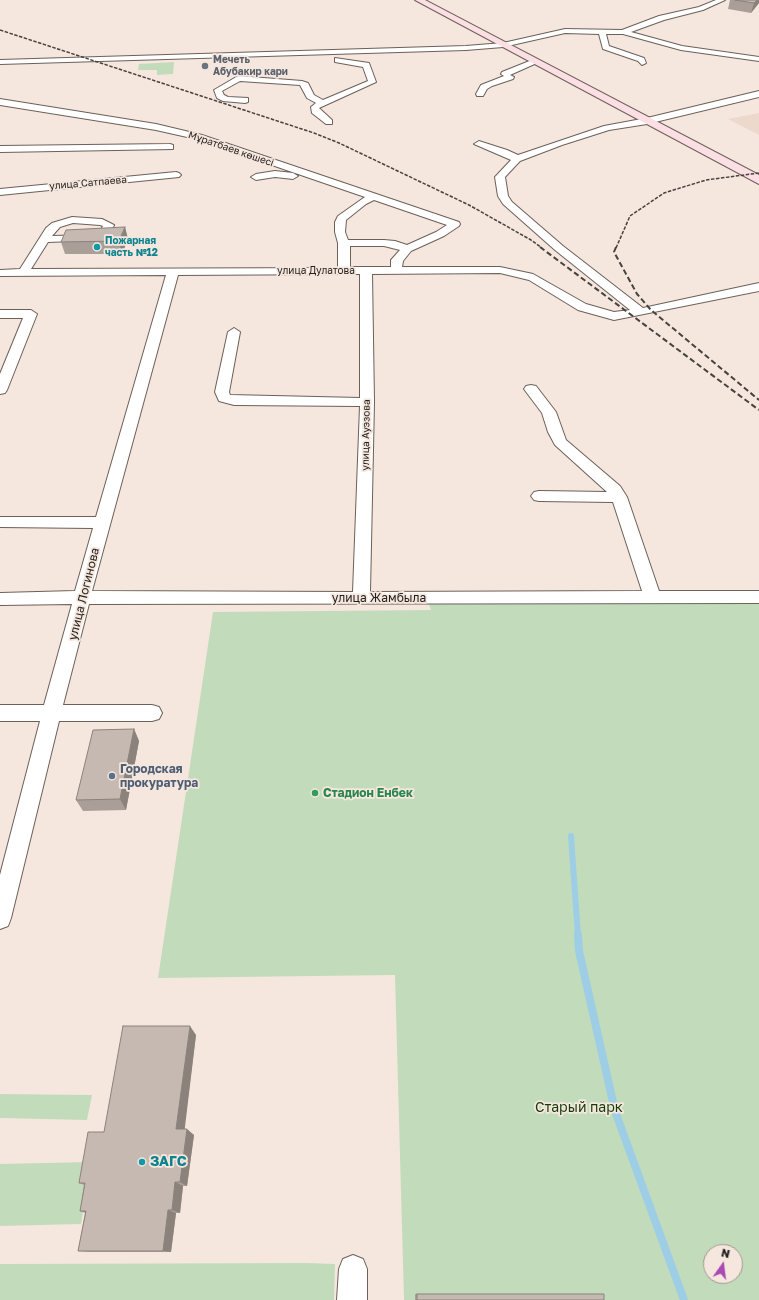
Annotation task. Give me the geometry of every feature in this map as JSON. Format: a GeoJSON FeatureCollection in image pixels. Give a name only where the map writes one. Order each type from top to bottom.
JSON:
{"type":"FeatureCollection","features":[{"type":"Feature","properties":{"kind":"street"},"geometry":{"type":"LineString","coordinates":[[419,0],[759,180]]}},
{"type":"Feature","properties":{"kind":"street"},"geometry":{"type":"LineString","coordinates":[[624,32],[662,18],[701,9],[722,0]]}},
{"type":"Feature","properties":{"kind":"street"},"geometry":{"type":"LineString","coordinates":[[0,62],[240,54],[427,50],[503,45],[565,31],[624,32],[681,48],[759,59]]}},
{"type":"Feature","properties":{"kind":"street"},"geometry":{"type":"LineString","coordinates":[[602,32],[606,47],[641,60],[642,63]]}},
{"type":"Feature","properties":{"kind":"street"},"geometry":{"type":"LineString","coordinates":[[328,52],[334,59],[367,66],[372,82],[320,103],[315,107],[315,111],[329,122]]}},
{"type":"Feature","properties":{"kind":"street"},"geometry":{"type":"LineString","coordinates":[[238,78],[234,66],[240,54]]}},
{"type":"Feature","properties":{"kind":"street"},"geometry":{"type":"LineString","coordinates":[[480,94],[484,87],[488,84],[510,77],[505,74],[535,62]]}},
{"type":"Feature","properties":{"kind":"street"},"geometry":{"type":"LineString","coordinates":[[245,100],[226,99],[218,94],[218,90],[238,78],[305,84],[310,96],[320,103]]}},
{"type":"Feature","properties":{"kind":"street"},"geometry":{"type":"LineString","coordinates":[[641,312],[559,248],[508,204],[503,196],[500,177],[517,159],[559,143],[607,128],[647,121],[759,94]]}},
{"type":"Feature","properties":{"kind":"street","name":"Мұратбаев көшесі"},"geometry":{"type":"LineString","coordinates":[[0,102],[174,130],[199,137],[455,224],[440,234],[407,249]]}},
{"type":"Feature","properties":{"kind":"street"},"geometry":{"type":"LineString","coordinates":[[479,144],[504,152],[517,159]]}},
{"type":"Feature","properties":{"kind":"street"},"geometry":{"type":"LineString","coordinates":[[0,149],[170,147]]}},
{"type":"Feature","properties":{"kind":"street"},"geometry":{"type":"LineString","coordinates":[[256,177],[275,174],[294,176],[362,202]]}},
{"type":"Feature","properties":{"kind":"street","name":"улица Сатпаева"},"geometry":{"type":"LineString","coordinates":[[0,192],[176,175]]}},
{"type":"Feature","properties":{"kind":"street"},"geometry":{"type":"LineString","coordinates":[[344,271],[344,243],[340,232],[340,222],[342,218],[362,202],[372,197]]}},
{"type":"Feature","properties":{"kind":"street"},"geometry":{"type":"LineString","coordinates":[[24,272],[44,239],[56,225],[66,221],[102,222],[109,225],[106,232],[97,238],[44,239]]}},
{"type":"Feature","properties":{"kind":"street"},"geometry":{"type":"LineString","coordinates":[[344,243],[384,243],[394,244],[407,249],[397,260],[396,272]]}},
{"type":"Feature","properties":{"kind":"street","name":"улица Ауэзова"},"geometry":{"type":"LineString","coordinates":[[361,598],[367,402],[366,271]]}},
{"type":"Feature","properties":{"kind":"street","name":"улица Дулатова"},"geometry":{"type":"LineString","coordinates":[[0,273],[506,271],[540,280],[582,307],[605,315],[620,316],[759,287]]}},
{"type":"Feature","properties":{"kind":"street","name":"улица Логинова"},"geometry":{"type":"LineString","coordinates":[[0,918],[52,712],[80,610],[81,599],[173,272]]}},
{"type":"Feature","properties":{"kind":"street"},"geometry":{"type":"LineString","coordinates":[[0,314],[31,314],[0,390]]}},
{"type":"Feature","properties":{"kind":"street"},"geometry":{"type":"LineString","coordinates":[[234,332],[222,392],[224,398],[234,401],[367,402]]}},
{"type":"Feature","properties":{"kind":"street"},"geometry":{"type":"LineString","coordinates":[[531,389],[549,412],[555,432],[560,442],[615,490],[619,497],[653,597]]}},
{"type":"Feature","properties":{"kind":"street"},"geometry":{"type":"LineString","coordinates":[[539,496],[619,497]]}},
{"type":"Feature","properties":{"kind":"street"},"geometry":{"type":"LineString","coordinates":[[0,522],[102,523]]}},
{"type":"Feature","properties":{"kind":"street","name":"улица Жамбыла"},"geometry":{"type":"LineString","coordinates":[[0,599],[81,599],[152,596],[361,598],[759,597]]}},
{"type":"Feature","properties":{"kind":"street"},"geometry":{"type":"LineString","coordinates":[[0,713],[152,713]]}},
{"type":"Feature","properties":{"kind":"street"},"geometry":{"type":"LineString","coordinates":[[352,1300],[353,1269]]}},
{"type":"Feature","properties":{"kind":"shaded area"},"geometry":{"type":"Polygon","coordinates":[[[759,113],[759,135],[728,119],[759,113]]]}},
{"type":"Feature","properties":{"kind":"green space"},"geometry":{"type":"Polygon","coordinates":[[[174,62],[173,74],[157,75],[157,70],[138,70],[139,64],[174,62]]]}},
{"type":"Feature","properties":{"kind":"green space","name":"Старый парк"},"geometry":{"type":"Polygon","coordinates":[[[428,602],[759,604],[759,1300],[404,1300],[395,975],[158,978],[213,612],[431,610],[428,602]]]}},
{"type":"Feature","properties":{"kind":"green space"},"geometry":{"type":"Polygon","coordinates":[[[0,1094],[92,1095],[87,1120],[0,1118],[0,1094]]]}},
{"type":"Feature","properties":{"kind":"green space"},"geometry":{"type":"Polygon","coordinates":[[[91,1162],[81,1224],[0,1226],[0,1164],[91,1162]]]}},
{"type":"Feature","properties":{"kind":"green space"},"geometry":{"type":"Polygon","coordinates":[[[0,1264],[335,1264],[334,1300],[0,1300],[0,1264]]]}},
{"type":"Feature","properties":{"kind":"building"},"geometry":{"type":"Polygon","coordinates":[[[735,0],[757,0],[754,3],[735,0]]]}},
{"type":"Feature","properties":{"kind":"building"},"geometry":{"type":"Polygon","coordinates":[[[125,227],[119,241],[61,242],[66,230],[125,227]]]}},
{"type":"Feature","properties":{"kind":"building","name":"Городская прокуратура"},"geometry":{"type":"Polygon","coordinates":[[[134,729],[120,799],[76,800],[93,730],[134,729]]]}},
{"type":"Feature","properties":{"kind":"building","name":"ЗАГС"},"geometry":{"type":"Polygon","coordinates":[[[123,1026],[190,1026],[176,1129],[187,1129],[180,1182],[175,1182],[172,1210],[168,1210],[163,1251],[78,1251],[86,1211],[80,1211],[85,1183],[79,1183],[88,1132],[104,1132],[123,1026]]]}},
{"type":"Feature","properties":{"kind":"building"},"geometry":{"type":"Polygon","coordinates":[[[417,1294],[604,1294],[604,1300],[417,1300],[417,1294]]]}},
{"type":"Feature","properties":{"kind":"waterway"},"geometry":{"type":"LineString","coordinates":[[571,836],[578,936]]}},
{"type":"Feature","properties":{"kind":"waterway"},"geometry":{"type":"LineString","coordinates":[[578,935],[579,951],[615,1111],[684,1300]]}},
{"type":"Feature","properties":{"kind":"railway"},"geometry":{"type":"LineString","coordinates":[[0,30],[314,133],[339,143],[469,205],[531,240],[542,248]]}},
{"type":"Feature","properties":{"kind":"railway"},"geometry":{"type":"LineString","coordinates":[[616,248],[630,216],[664,193],[706,180],[759,173]]}},
{"type":"Feature","properties":{"kind":"railway"},"geometry":{"type":"LineString","coordinates":[[540,247],[759,410]]}},
{"type":"Feature","properties":{"kind":"railway"},"geometry":{"type":"LineString","coordinates":[[616,247],[614,252],[637,294],[651,310],[759,400]]}},
{"type":"Feature","properties":{"kind":"place","name":"Мечеть Абубакир кари"},"geometry":{"type":"Point","coordinates":[205,66]}},
{"type":"Feature","properties":{"kind":"place","name":"Пожарная часть №12"},"geometry":{"type":"Point","coordinates":[97,247]}},
{"type":"Feature","properties":{"kind":"place","name":"Городская прокуратура"},"geometry":{"type":"Point","coordinates":[112,776]}},
{"type":"Feature","properties":{"kind":"place","name":"Стадион Енбек"},"geometry":{"type":"Point","coordinates":[315,793]}},
{"type":"Feature","properties":{"kind":"place","name":"ЗАГС"},"geometry":{"type":"Point","coordinates":[142,1162]}}]}
